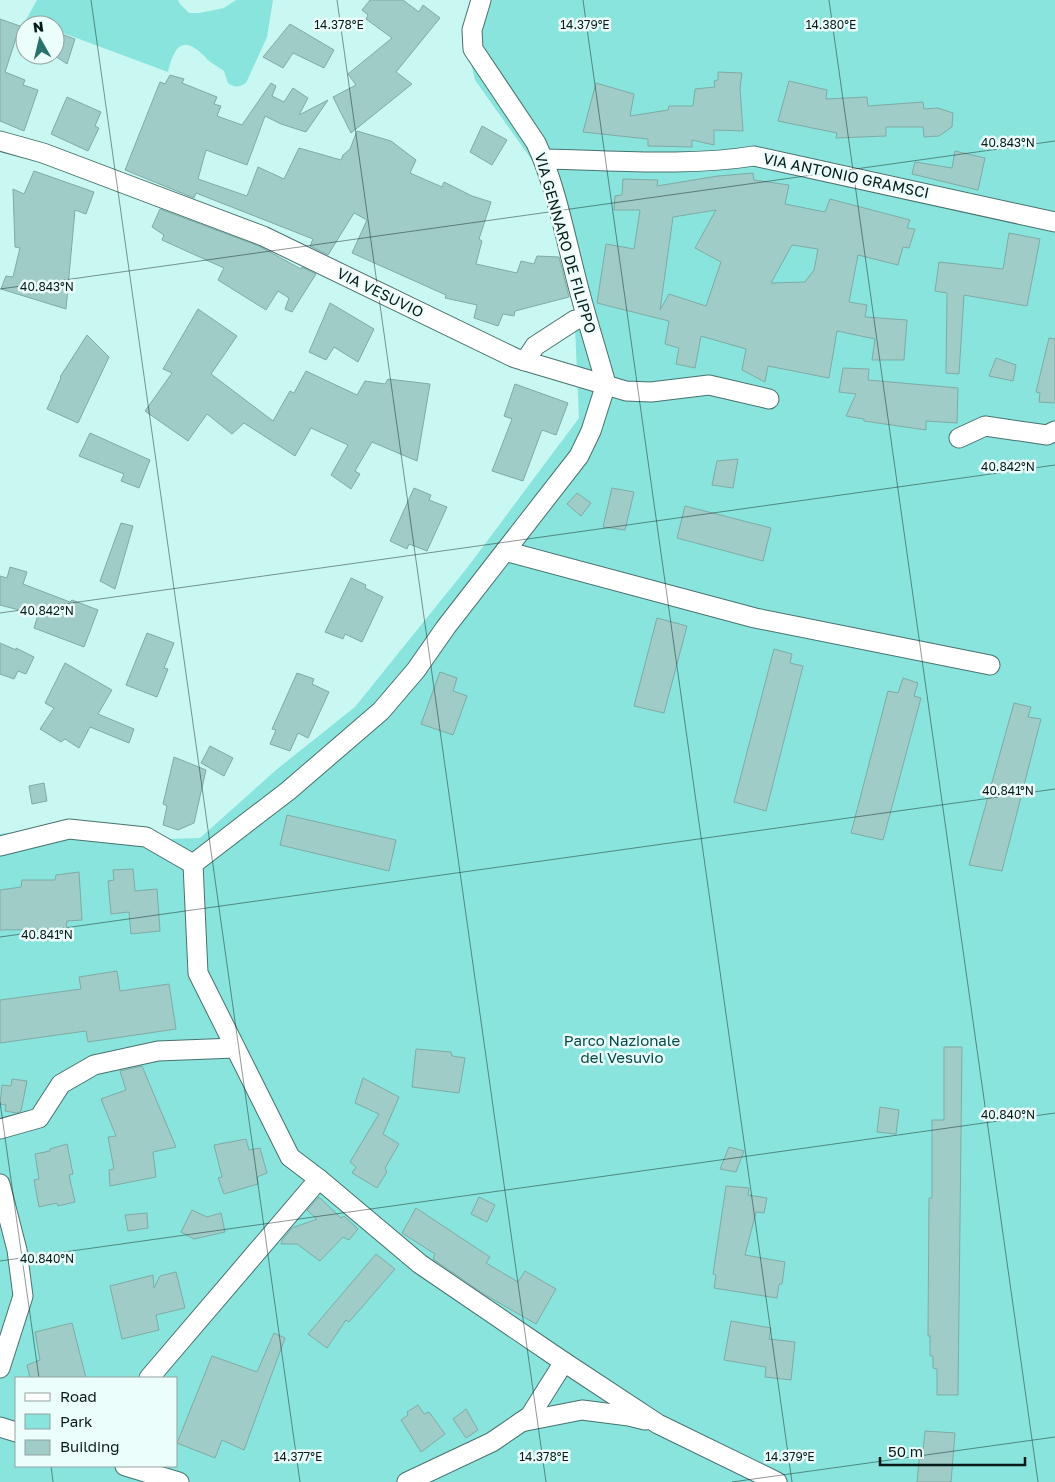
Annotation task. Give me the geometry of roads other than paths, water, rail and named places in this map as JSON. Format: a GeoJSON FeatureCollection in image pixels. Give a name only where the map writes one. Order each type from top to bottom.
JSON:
{"type":"FeatureCollection","features":[{"type":"Feature","properties":{"kind":"street","name":"VIA GENNARO DE FILIPPO"},"geometry":{"type":"LineString","coordinates":[[481,0],[472,30],[473,49],[536,143],[544,159],[586,318],[606,384]]}},
{"type":"Feature","properties":{"kind":"street","name":"VIA VESUVIO"},"geometry":{"type":"LineString","coordinates":[[0,141],[43,153],[263,236],[515,358],[626,391],[650,392],[709,385],[769,399]]}},
{"type":"Feature","properties":{"kind":"street","name":"VIA ANTONIO GRAMSCI"},"geometry":{"type":"LineString","coordinates":[[544,159],[671,162],[735,159],[754,156],[1055,222]]}},
{"type":"Feature","properties":{"kind":"street"},"geometry":{"type":"LineString","coordinates":[[525,361],[535,346],[575,320],[586,318]]}},
{"type":"Feature","properties":{"kind":"street"},"geometry":{"type":"LineString","coordinates":[[193,864],[288,791],[381,711],[416,670],[446,627],[579,456],[591,431],[606,384]]}},
{"type":"Feature","properties":{"kind":"street"},"geometry":{"type":"LineString","coordinates":[[959,438],[985,426],[1047,435],[1055,431]]}},
{"type":"Feature","properties":{"kind":"street"},"geometry":{"type":"LineString","coordinates":[[505,551],[755,618],[990,664]]}},
{"type":"Feature","properties":{"kind":"street"},"geometry":{"type":"LineString","coordinates":[[0,846],[68,829],[146,837],[193,864]]}},
{"type":"Feature","properties":{"kind":"street"},"geometry":{"type":"LineString","coordinates":[[193,864],[198,973],[290,1157],[420,1264],[564,1362],[658,1424],[776,1482]]}},
{"type":"Feature","properties":{"kind":"street"},"geometry":{"type":"LineString","coordinates":[[0,1129],[39,1118],[61,1084],[94,1065],[158,1051],[235,1048]]}},
{"type":"Feature","properties":{"kind":"street"},"geometry":{"type":"LineString","coordinates":[[150,1377],[319,1179]]}},
{"type":"Feature","properties":{"kind":"street"},"geometry":{"type":"LineString","coordinates":[[0,1184],[18,1250],[24,1296],[0,1368]]}},
{"type":"Feature","properties":{"kind":"street"},"geometry":{"type":"LineString","coordinates":[[406,1482],[492,1442],[530,1416],[564,1362]]}},
{"type":"Feature","properties":{"kind":"street"},"geometry":{"type":"LineString","coordinates":[[521,1422],[582,1410],[629,1416],[658,1424]]}},
{"type":"Feature","properties":{"kind":"street"},"geometry":{"type":"LineString","coordinates":[[0,1428],[15,1432]]}},
{"type":"Feature","properties":{"kind":"street"},"geometry":{"type":"LineString","coordinates":[[129,1467],[179,1482]]}},
{"type":"Feature","properties":{"kind":"park label","name":"Parco Nazionale del Vesuvio"},"geometry":{"type":"Point","coordinates":[622,1050]}}]}
